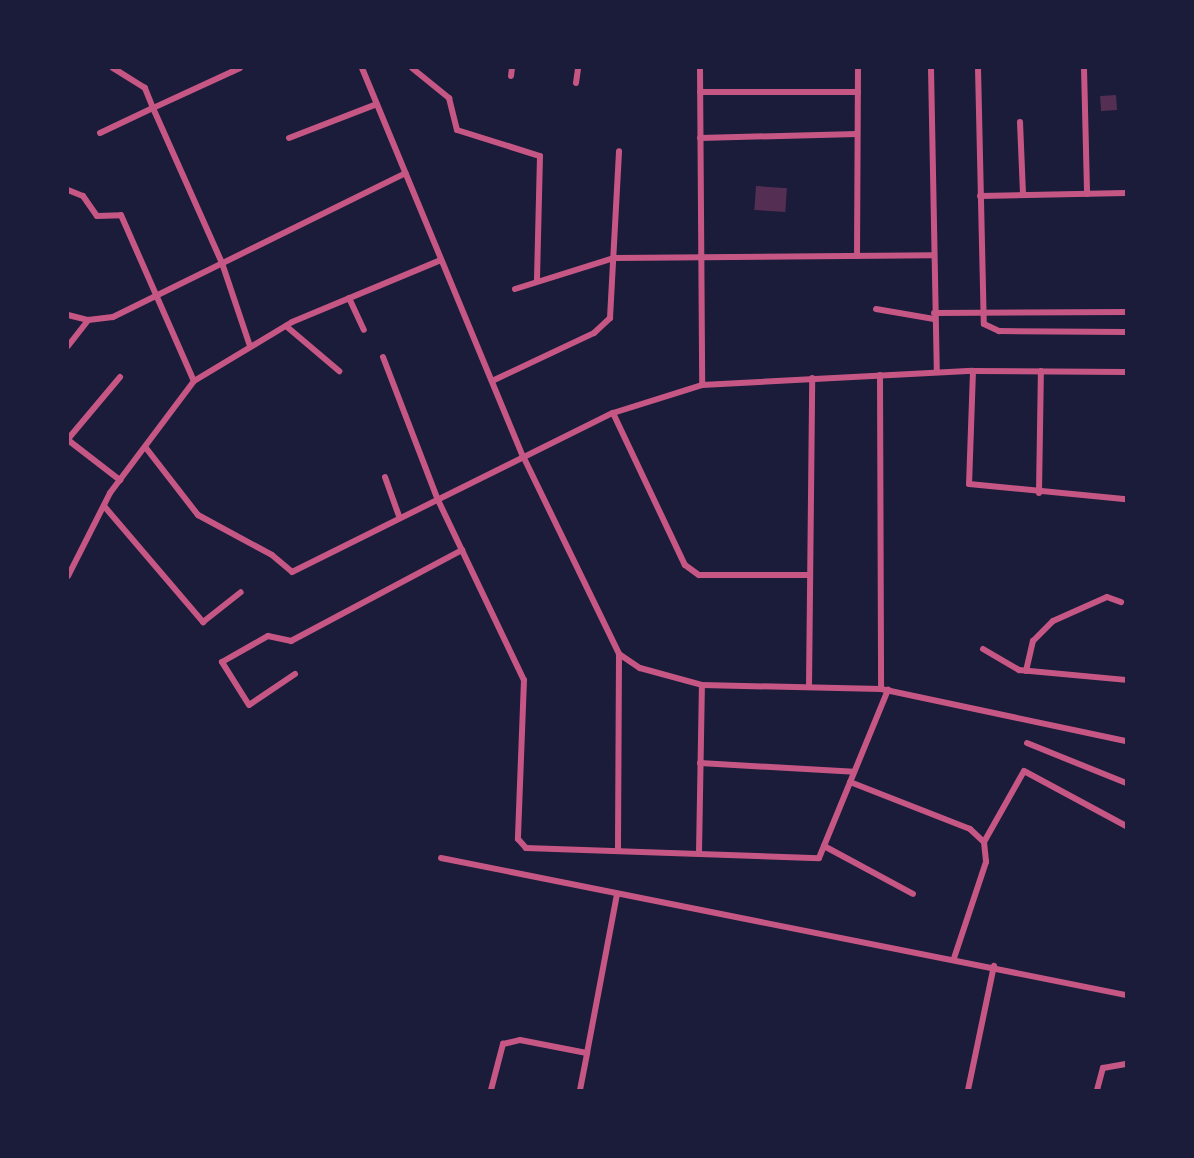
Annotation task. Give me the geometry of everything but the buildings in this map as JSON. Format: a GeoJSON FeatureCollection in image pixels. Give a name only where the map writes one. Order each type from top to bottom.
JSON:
{"type":"FeatureCollection","features":[{"type":"Feature","properties":{"kind":"street"},"geometry":{"type":"LineString","coordinates":[[113,68],[145,87],[222,263],[250,346]]}},
{"type":"Feature","properties":{"kind":"street"},"geometry":{"type":"LineString","coordinates":[[100,133],[240,68]]}},
{"type":"Feature","properties":{"kind":"street"},"geometry":{"type":"LineString","coordinates":[[362,68],[523,456],[619,654],[618,849]]}},
{"type":"Feature","properties":{"kind":"street"},"geometry":{"type":"LineString","coordinates":[[412,68],[449,98],[457,130],[540,156],[537,280]]}},
{"type":"Feature","properties":{"kind":"street"},"geometry":{"type":"LineString","coordinates":[[511,76],[512,68]]}},
{"type":"Feature","properties":{"kind":"street"},"geometry":{"type":"LineString","coordinates":[[576,82],[578,68]]}},
{"type":"Feature","properties":{"kind":"street"},"geometry":{"type":"LineString","coordinates":[[700,68],[702,385]]}},
{"type":"Feature","properties":{"kind":"street"},"geometry":{"type":"LineString","coordinates":[[857,255],[858,68]]}},
{"type":"Feature","properties":{"kind":"street"},"geometry":{"type":"LineString","coordinates":[[932,68],[934,316],[937,372]]}},
{"type":"Feature","properties":{"kind":"street"},"geometry":{"type":"LineString","coordinates":[[978,68],[984,324],[999,331],[1126,332]]}},
{"type":"Feature","properties":{"kind":"street"},"geometry":{"type":"LineString","coordinates":[[1084,68],[1087,194]]}},
{"type":"Feature","properties":{"kind":"street"},"geometry":{"type":"LineString","coordinates":[[700,92],[858,92]]}},
{"type":"Feature","properties":{"kind":"street"},"geometry":{"type":"LineString","coordinates":[[289,138],[377,104]]}},
{"type":"Feature","properties":{"kind":"street"},"geometry":{"type":"LineString","coordinates":[[1020,122],[1023,195]]}},
{"type":"Feature","properties":{"kind":"street"},"geometry":{"type":"LineString","coordinates":[[700,138],[857,134]]}},
{"type":"Feature","properties":{"kind":"street"},"geometry":{"type":"LineString","coordinates":[[492,381],[594,333],[610,318],[619,151]]}},
{"type":"Feature","properties":{"kind":"street"},"geometry":{"type":"LineString","coordinates":[[68,315],[88,320],[113,317],[406,173]]}},
{"type":"Feature","properties":{"kind":"street"},"geometry":{"type":"LineString","coordinates":[[68,190],[83,196],[97,216],[121,215],[194,381]]}},
{"type":"Feature","properties":{"kind":"street"},"geometry":{"type":"LineString","coordinates":[[980,196],[1126,193]]}},
{"type":"Feature","properties":{"kind":"street"},"geometry":{"type":"LineString","coordinates":[[515,289],[537,280],[614,258],[933,255]]}},
{"type":"Feature","properties":{"kind":"street"},"geometry":{"type":"LineString","coordinates":[[68,576],[120,480],[194,381],[286,326],[441,260]]}},
{"type":"Feature","properties":{"kind":"street"},"geometry":{"type":"LineString","coordinates":[[349,298],[364,330]]}},
{"type":"Feature","properties":{"kind":"street"},"geometry":{"type":"LineString","coordinates":[[876,309],[934,316],[983,313],[1126,312]]}},
{"type":"Feature","properties":{"kind":"street"},"geometry":{"type":"LineString","coordinates":[[68,346],[88,320]]}},
{"type":"Feature","properties":{"kind":"street"},"geometry":{"type":"LineString","coordinates":[[286,326],[339,371]]}},
{"type":"Feature","properties":{"kind":"street"},"geometry":{"type":"LineString","coordinates":[[382,357],[438,500],[524,680],[518,839],[525,848],[618,849],[819,858],[884,690],[880,375]]}},
{"type":"Feature","properties":{"kind":"street"},"geometry":{"type":"LineString","coordinates":[[146,448],[198,516],[292,572],[399,516],[438,500],[613,413],[702,385],[973,370],[1126,372]]}},
{"type":"Feature","properties":{"kind":"street"},"geometry":{"type":"LineString","coordinates":[[973,370],[969,483],[1039,494],[1126,499]]}},
{"type":"Feature","properties":{"kind":"street"},"geometry":{"type":"LineString","coordinates":[[1039,494],[1041,371]]}},
{"type":"Feature","properties":{"kind":"street"},"geometry":{"type":"LineString","coordinates":[[120,377],[68,440],[120,480]]}},
{"type":"Feature","properties":{"kind":"street"},"geometry":{"type":"LineString","coordinates":[[809,687],[812,378]]}},
{"type":"Feature","properties":{"kind":"street"},"geometry":{"type":"LineString","coordinates":[[613,413],[685,565],[699,575],[810,575]]}},
{"type":"Feature","properties":{"kind":"street"},"geometry":{"type":"LineString","coordinates":[[385,477],[399,516]]}},
{"type":"Feature","properties":{"kind":"street"},"geometry":{"type":"LineString","coordinates":[[104,506],[203,622],[241,592]]}},
{"type":"Feature","properties":{"kind":"street"},"geometry":{"type":"LineString","coordinates":[[295,674],[249,705],[222,662],[268,636],[291,641],[462,550]]}},
{"type":"Feature","properties":{"kind":"street"},"geometry":{"type":"LineString","coordinates":[[1026,671],[1033,641],[1053,621],[1107,597],[1121,602]]}},
{"type":"Feature","properties":{"kind":"street"},"geometry":{"type":"LineString","coordinates":[[983,649],[1026,671],[1126,680]]}},
{"type":"Feature","properties":{"kind":"street"},"geometry":{"type":"LineString","coordinates":[[619,654],[640,668],[702,684],[884,690],[1126,741]]}},
{"type":"Feature","properties":{"kind":"street"},"geometry":{"type":"LineString","coordinates":[[699,853],[702,684]]}},
{"type":"Feature","properties":{"kind":"street"},"geometry":{"type":"LineString","coordinates":[[1027,743],[1126,783]]}},
{"type":"Feature","properties":{"kind":"street"},"geometry":{"type":"LineString","coordinates":[[700,763],[854,772]]}},
{"type":"Feature","properties":{"kind":"street"},"geometry":{"type":"LineString","coordinates":[[954,958],[986,862],[984,842],[1024,771],[1126,826]]}},
{"type":"Feature","properties":{"kind":"street"},"geometry":{"type":"LineString","coordinates":[[850,782],[970,830],[984,842]]}},
{"type":"Feature","properties":{"kind":"street"},"geometry":{"type":"LineString","coordinates":[[824,846],[913,894]]}},
{"type":"Feature","properties":{"kind":"street"},"geometry":{"type":"LineString","coordinates":[[441,858],[954,958],[1126,995]]}},
{"type":"Feature","properties":{"kind":"street"},"geometry":{"type":"LineString","coordinates":[[580,1090],[617,894]]}},
{"type":"Feature","properties":{"kind":"street"},"geometry":{"type":"LineString","coordinates":[[968,1090],[994,966]]}},
{"type":"Feature","properties":{"kind":"street"},"geometry":{"type":"LineString","coordinates":[[491,1090],[503,1044],[520,1040],[587,1053]]}},
{"type":"Feature","properties":{"kind":"street"},"geometry":{"type":"LineString","coordinates":[[1097,1090],[1103,1068],[1126,1064]]}}]}
